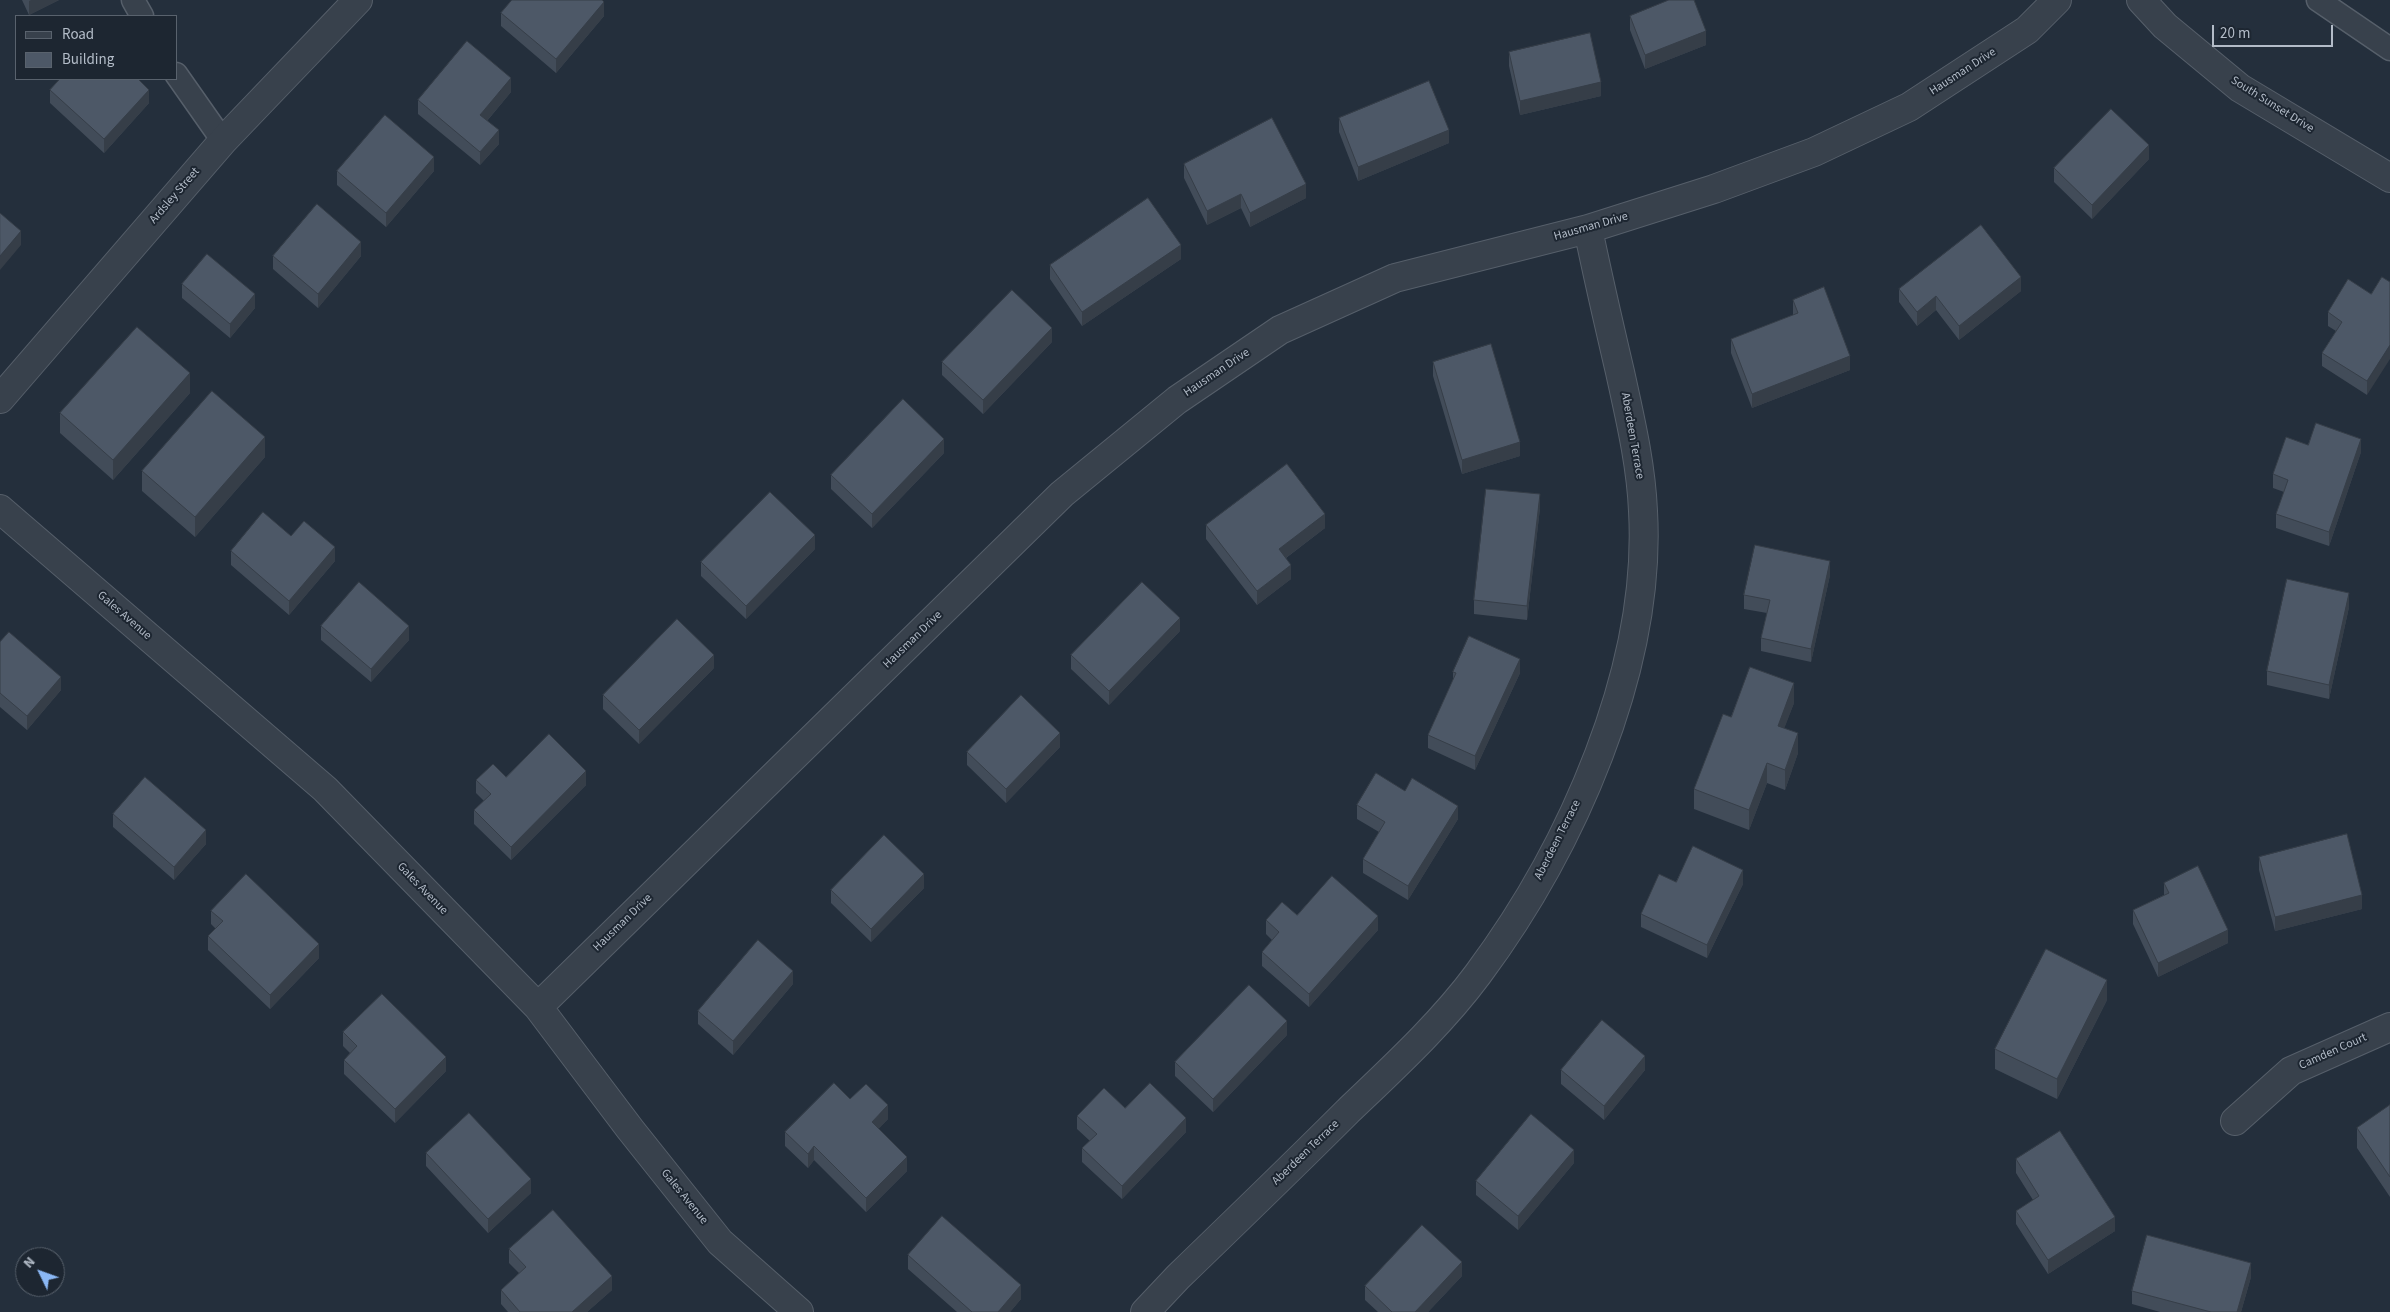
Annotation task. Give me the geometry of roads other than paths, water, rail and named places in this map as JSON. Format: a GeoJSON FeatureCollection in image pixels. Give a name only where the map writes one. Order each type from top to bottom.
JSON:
{"type":"FeatureCollection","features":[{"type":"Feature","properties":{"kind":"street","name":"Ardsley Street"},"geometry":{"type":"LineString","coordinates":[[0,399],[333,13],[358,0]]}},
{"type":"Feature","properties":{"kind":"street","name":"Hausman Drive"},"geometry":{"type":"LineString","coordinates":[[538,1007],[1062,494],[1177,400],[1280,330],[1395,278],[1588,229],[1714,188],[1814,152],[1909,106],[2027,30],[2057,0]]}},
{"type":"Feature","properties":{"kind":"street","name":"South Sunset Drive"},"geometry":{"type":"LineString","coordinates":[[2141,0],[2165,26],[2240,88],[2390,178]]}},
{"type":"Feature","properties":{"kind":"street","name":"Aberdeen Terrace"},"geometry":{"type":"LineString","coordinates":[[1146,1312],[1178,1277],[1417,1044],[1478,974],[1528,897],[1573,815],[1609,730],[1632,639],[1643,566],[1643,510],[1634,437],[1588,229]]}},
{"type":"Feature","properties":{"kind":"street","name":"Gales Avenue"},"geometry":{"type":"LineString","coordinates":[[0,509],[325,789],[538,1007],[630,1129],[720,1242],[799,1312]]}},
{"type":"Feature","properties":{"kind":"street","name":"Camden Court"},"geometry":{"type":"LineString","coordinates":[[2235,1121],[2291,1071],[2390,1027]]}},
{"type":"Feature","properties":{"kind":"lane"},"geometry":{"type":"LineString","coordinates":[[133,0],[141,15]]}},
{"type":"Feature","properties":{"kind":"lane"},"geometry":{"type":"LineString","coordinates":[[2318,0],[2390,49]]}},
{"type":"Feature","properties":{"kind":"lane"},"geometry":{"type":"LineString","coordinates":[[178,77],[223,141]]}}]}
